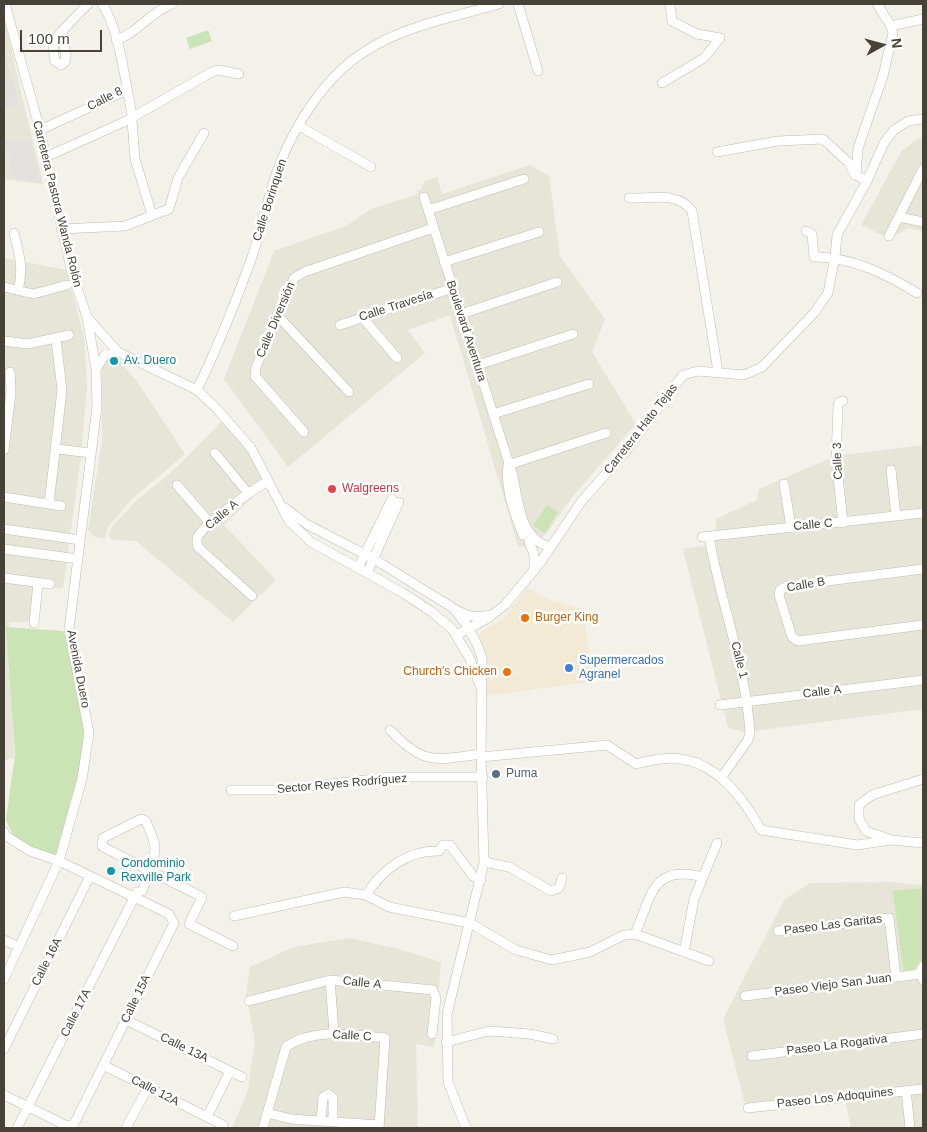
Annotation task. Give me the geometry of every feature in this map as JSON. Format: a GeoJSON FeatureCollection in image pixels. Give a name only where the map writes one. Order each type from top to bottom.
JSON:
{"type":"FeatureCollection","features":[{"type":"Feature","properties":{"kind":"street","name":"Carretera Pastora Wanda Rolón"},"geometry":{"type":"LineString","coordinates":[[5,4],[7,19],[40,130],[72,273],[87,316],[118,352],[198,390],[251,448],[289,521],[311,542],[432,612],[457,636],[469,657],[481,688]]}},
{"type":"Feature","properties":{"kind":"street"},"geometry":{"type":"LineString","coordinates":[[62,31],[88,4]]}},
{"type":"Feature","properties":{"kind":"street","name":"Calle 8"},"geometry":{"type":"LineString","coordinates":[[40,130],[127,90],[110,19],[102,4]]}},
{"type":"Feature","properties":{"kind":"street"},"geometry":{"type":"LineString","coordinates":[[116,40],[129,35],[157,10],[172,4]]}},
{"type":"Feature","properties":{"kind":"street","name":"Calle Borinquen"},"geometry":{"type":"LineString","coordinates":[[198,390],[223,335],[253,254],[280,165],[299,126],[326,85],[349,62],[390,37],[499,4]]}},
{"type":"Feature","properties":{"kind":"street"},"geometry":{"type":"LineString","coordinates":[[518,4],[538,71]]}},
{"type":"Feature","properties":{"kind":"street"},"geometry":{"type":"LineString","coordinates":[[662,83],[704,58],[720,38],[697,34],[672,21],[670,4]]}},
{"type":"Feature","properties":{"kind":"street"},"geometry":{"type":"LineString","coordinates":[[856,175],[858,148],[890,53],[893,33],[891,26],[877,4]]}},
{"type":"Feature","properties":{"kind":"street"},"geometry":{"type":"LineString","coordinates":[[891,26],[923,19]]}},
{"type":"Feature","properties":{"kind":"street"},"geometry":{"type":"LineString","coordinates":[[46,157],[126,121],[212,72],[218,70],[239,74]]}},
{"type":"Feature","properties":{"kind":"street"},"geometry":{"type":"LineString","coordinates":[[127,90],[132,118],[135,159],[152,215]]}},
{"type":"Feature","properties":{"kind":"street","name":"Carretera Hato Tejas"},"geometry":{"type":"LineString","coordinates":[[457,636],[494,614],[504,605],[534,570],[581,502],[625,452],[683,375],[698,371],[744,375],[762,368],[814,313],[828,293],[837,235],[867,181],[884,143],[894,130],[908,121],[923,119]]}},
{"type":"Feature","properties":{"kind":"street"},"geometry":{"type":"LineString","coordinates":[[299,126],[371,167]]}},
{"type":"Feature","properties":{"kind":"street"},"geometry":{"type":"LineString","coordinates":[[61,229],[126,226],[170,208],[178,178],[204,133]]}},
{"type":"Feature","properties":{"kind":"street"},"geometry":{"type":"LineString","coordinates":[[716,152],[778,141],[823,138],[848,162],[853,174],[867,181]]}},
{"type":"Feature","properties":{"kind":"street"},"geometry":{"type":"LineString","coordinates":[[889,236],[923,168]]}},
{"type":"Feature","properties":{"kind":"street"},"geometry":{"type":"LineString","coordinates":[[428,210],[524,179]]}},
{"type":"Feature","properties":{"kind":"street","name":"Boulevard Aventura"},"geometry":{"type":"LineString","coordinates":[[424,198],[518,494],[520,514],[529,542],[548,550]]}},
{"type":"Feature","properties":{"kind":"street"},"geometry":{"type":"LineString","coordinates":[[628,198],[676,198],[686,202],[692,211],[718,372]]}},
{"type":"Feature","properties":{"kind":"street"},"geometry":{"type":"LineString","coordinates":[[899,217],[923,222]]}},
{"type":"Feature","properties":{"kind":"street","name":"Calle Diversión"},"geometry":{"type":"LineString","coordinates":[[304,432],[256,376],[256,367],[294,278],[298,274],[433,228]]}},
{"type":"Feature","properties":{"kind":"street"},"geometry":{"type":"LineString","coordinates":[[806,231],[812,234],[814,257],[835,257],[886,276],[917,293]]}},
{"type":"Feature","properties":{"kind":"street"},"geometry":{"type":"LineString","coordinates":[[444,262],[539,232]]}},
{"type":"Feature","properties":{"kind":"street"},"geometry":{"type":"LineString","coordinates":[[14,233],[22,277],[18,290]]}},
{"type":"Feature","properties":{"kind":"street"},"geometry":{"type":"LineString","coordinates":[[461,314],[556,282]]}},
{"type":"Feature","properties":{"kind":"street"},"geometry":{"type":"LineString","coordinates":[[4,287],[32,294],[63,289]]}},
{"type":"Feature","properties":{"kind":"street","name":"Calle Travesía"},"geometry":{"type":"LineString","coordinates":[[340,325],[452,288]]}},
{"type":"Feature","properties":{"kind":"street"},"geometry":{"type":"LineString","coordinates":[[277,315],[349,392]]}},
{"type":"Feature","properties":{"kind":"street","name":"Avenida Duero"},"geometry":{"type":"LineString","coordinates":[[4,978],[59,861],[82,779],[90,733],[69,628],[97,407],[96,369],[87,316]]}},
{"type":"Feature","properties":{"kind":"street"},"geometry":{"type":"LineString","coordinates":[[362,318],[397,358]]}},
{"type":"Feature","properties":{"kind":"street"},"geometry":{"type":"LineString","coordinates":[[478,365],[573,334]]}},
{"type":"Feature","properties":{"kind":"street"},"geometry":{"type":"LineString","coordinates":[[4,341],[28,344],[69,335]]}},
{"type":"Feature","properties":{"kind":"street"},"geometry":{"type":"LineString","coordinates":[[49,504],[57,449],[62,390],[56,339]]}},
{"type":"Feature","properties":{"kind":"street"},"geometry":{"type":"LineString","coordinates":[[96,369],[105,355],[118,352]]}},
{"type":"Feature","properties":{"kind":"street"},"geometry":{"type":"LineString","coordinates":[[4,450],[10,372]]}},
{"type":"Feature","properties":{"kind":"street"},"geometry":{"type":"LineString","coordinates":[[493,414],[589,384]]}},
{"type":"Feature","properties":{"kind":"street","name":"Calle 3"},"geometry":{"type":"LineString","coordinates":[[843,401],[839,402],[838,406],[837,470],[843,523]]}},
{"type":"Feature","properties":{"kind":"street"},"geometry":{"type":"LineString","coordinates":[[508,465],[606,433]]}},
{"type":"Feature","properties":{"kind":"street"},"geometry":{"type":"LineString","coordinates":[[57,449],[92,453]]}},
{"type":"Feature","properties":{"kind":"street"},"geometry":{"type":"LineString","coordinates":[[215,453],[248,493]]}},
{"type":"Feature","properties":{"kind":"street","name":"Boulevard Aventura"},"geometry":{"type":"LineString","coordinates":[[508,465],[506,478],[523,523],[536,541],[548,550]]}},
{"type":"Feature","properties":{"kind":"street"},"geometry":{"type":"LineString","coordinates":[[837,470],[847,470]]}},
{"type":"Feature","properties":{"kind":"street"},"geometry":{"type":"LineString","coordinates":[[896,516],[891,473],[902,474]]}},
{"type":"Feature","properties":{"kind":"street","name":"Calle A"},"geometry":{"type":"LineString","coordinates":[[252,596],[198,547],[198,535],[248,493],[268,481]]}},
{"type":"Feature","properties":{"kind":"street"},"geometry":{"type":"LineString","coordinates":[[784,484],[791,527]]}},
{"type":"Feature","properties":{"kind":"street"},"geometry":{"type":"LineString","coordinates":[[177,485],[211,524]]}},
{"type":"Feature","properties":{"kind":"street"},"geometry":{"type":"LineString","coordinates":[[4,497],[61,506]]}},
{"type":"Feature","properties":{"kind":"street","name":"Carretera Pastora Wanda Rolón"},"geometry":{"type":"LineString","coordinates":[[277,498],[290,514],[374,559],[452,608],[469,630],[482,658],[481,756],[484,862],[447,1014],[446,1042],[448,1082],[466,1128]]}},
{"type":"Feature","properties":{"kind":"street"},"geometry":{"type":"LineString","coordinates":[[358,568],[396,501],[367,573]]}},
{"type":"Feature","properties":{"kind":"street","name":"Calle C"},"geometry":{"type":"LineString","coordinates":[[706,537],[923,513]]}},
{"type":"Feature","properties":{"kind":"street"},"geometry":{"type":"LineString","coordinates":[[4,529],[80,540]]}},
{"type":"Feature","properties":{"kind":"street","name":"Calle 1"},"geometry":{"type":"LineString","coordinates":[[706,537],[742,667],[748,701],[750,732],[748,740],[721,778]]}},
{"type":"Feature","properties":{"kind":"street"},"geometry":{"type":"LineString","coordinates":[[529,542],[534,554],[534,570]]}},
{"type":"Feature","properties":{"kind":"street"},"geometry":{"type":"LineString","coordinates":[[4,549],[78,559]]}},
{"type":"Feature","properties":{"kind":"street","name":"Calle B"},"geometry":{"type":"LineString","coordinates":[[923,569],[787,586],[780,590],[779,595],[792,637],[798,641],[923,625]]}},
{"type":"Feature","properties":{"kind":"street"},"geometry":{"type":"LineString","coordinates":[[4,578],[50,584]]}},
{"type":"Feature","properties":{"kind":"street"},"geometry":{"type":"LineString","coordinates":[[34,623],[38,583]]}},
{"type":"Feature","properties":{"kind":"street"},"geometry":{"type":"LineString","coordinates":[[452,608],[467,616],[479,618],[494,614]]}},
{"type":"Feature","properties":{"kind":"street","name":"Calle A"},"geometry":{"type":"LineString","coordinates":[[720,705],[923,680]]}},
{"type":"Feature","properties":{"kind":"street"},"geometry":{"type":"LineString","coordinates":[[390,730],[408,749],[422,757],[446,759],[607,745],[636,764],[662,758],[686,760],[707,768],[721,778],[748,807],[761,830],[857,845],[891,840],[923,843]]}},
{"type":"Feature","properties":{"kind":"street","name":"Sector Reyes Rodríguez"},"geometry":{"type":"LineString","coordinates":[[231,790],[278,790],[392,777],[483,777]]}},
{"type":"Feature","properties":{"kind":"street"},"geometry":{"type":"LineString","coordinates":[[891,840],[866,830],[859,818],[859,805],[872,795],[923,779]]}},
{"type":"Feature","properties":{"kind":"street"},"geometry":{"type":"LineString","coordinates":[[148,871],[157,851],[146,822],[141,819],[103,838],[102,846],[148,871],[202,897],[189,924],[232,946]]}},
{"type":"Feature","properties":{"kind":"street","name":"Calle 15A"},"geometry":{"type":"LineString","coordinates":[[4,832],[6,836],[30,851],[59,861],[136,895],[169,914],[174,923],[74,1124],[67,1126],[51,1124],[28,1107],[4,1095]]}},
{"type":"Feature","properties":{"kind":"street"},"geometry":{"type":"LineString","coordinates":[[684,952],[694,898],[718,843]]}},
{"type":"Feature","properties":{"kind":"street"},"geometry":{"type":"LineString","coordinates":[[366,895],[377,877],[388,868],[426,851],[439,851],[443,845],[450,845],[473,876],[481,880]]}},
{"type":"Feature","properties":{"kind":"street"},"geometry":{"type":"LineString","coordinates":[[484,862],[509,867],[551,891],[559,888],[562,878]]}},
{"type":"Feature","properties":{"kind":"street","name":"Calle 17A"},"geometry":{"type":"LineString","coordinates":[[17,1128],[136,895],[142,891],[149,875],[148,871]]}},
{"type":"Feature","properties":{"kind":"street"},"geometry":{"type":"LineString","coordinates":[[634,934],[658,881],[672,874],[702,877]]}},
{"type":"Feature","properties":{"kind":"street","name":"Calle 16A"},"geometry":{"type":"LineString","coordinates":[[4,1048],[90,876]]}},
{"type":"Feature","properties":{"kind":"street"},"geometry":{"type":"LineString","coordinates":[[234,916],[344,892],[366,895],[389,907],[470,923],[516,950],[552,960],[590,952],[624,935],[634,934],[709,961]]}},
{"type":"Feature","properties":{"kind":"street","name":"Paseo Las Garitas"},"geometry":{"type":"LineString","coordinates":[[778,931],[889,918],[896,977]]}},
{"type":"Feature","properties":{"kind":"street"},"geometry":{"type":"LineString","coordinates":[[4,940],[19,948]]}},
{"type":"Feature","properties":{"kind":"street","name":"Paseo Viejo San Juan"},"geometry":{"type":"LineString","coordinates":[[745,996],[922,973]]}},
{"type":"Feature","properties":{"kind":"street"},"geometry":{"type":"LineString","coordinates":[[330,980],[334,1032]]}},
{"type":"Feature","properties":{"kind":"street","name":"Calle A"},"geometry":{"type":"LineString","coordinates":[[249,1001],[330,980],[433,990],[436,998],[432,1034]]}},
{"type":"Feature","properties":{"kind":"street","name":"Calle 13A"},"geometry":{"type":"LineString","coordinates":[[126,1020],[242,1077]]}},
{"type":"Feature","properties":{"kind":"street"},"geometry":{"type":"LineString","coordinates":[[446,1042],[489,1031],[530,1034],[553,1039]]}},
{"type":"Feature","properties":{"kind":"street","name":"Calle C"},"geometry":{"type":"LineString","coordinates":[[262,1128],[286,1047],[292,1042],[334,1032],[385,1038],[379,1127]]}},
{"type":"Feature","properties":{"kind":"street","name":"Paseo La Rogativa"},"geometry":{"type":"LineString","coordinates":[[752,1056],[923,1034]]}},
{"type":"Feature","properties":{"kind":"street","name":"Calle 12A"},"geometry":{"type":"LineString","coordinates":[[103,1065],[223,1125]]}},
{"type":"Feature","properties":{"kind":"street"},"geometry":{"type":"LineString","coordinates":[[207,1116],[230,1071]]}},
{"type":"Feature","properties":{"kind":"street"},"geometry":{"type":"LineString","coordinates":[[126,1128],[148,1087]]}},
{"type":"Feature","properties":{"kind":"street","name":"Paseo Los Adoquines"},"geometry":{"type":"LineString","coordinates":[[748,1108],[923,1089]]}},
{"type":"Feature","properties":{"kind":"street"},"geometry":{"type":"LineString","coordinates":[[906,1091],[910,1128]]}},
{"type":"Feature","properties":{"kind":"street"},"geometry":{"type":"LineString","coordinates":[[321,1121],[323,1097],[328,1094],[333,1098],[333,1122]]}},
{"type":"Feature","properties":{"kind":"street"},"geometry":{"type":"LineString","coordinates":[[267,1113],[291,1119],[379,1127]]}},
{"type":"Feature","properties":{"kind":"shaded area"},"geometry":{"type":"Polygon","coordinates":[[[4,18],[23,100],[43,184],[4,179],[4,18]]]}},
{"type":"Feature","properties":{"kind":"shaded area"},"geometry":{"type":"Polygon","coordinates":[[[4,50],[19,104],[4,108],[4,50]]]}},
{"type":"Feature","properties":{"kind":"shaded area"},"geometry":{"type":"Polygon","coordinates":[[[923,138],[923,231],[908,228],[890,239],[861,225],[901,152],[916,140],[923,138]]]}},
{"type":"Feature","properties":{"kind":"shaded area"},"geometry":{"type":"Polygon","coordinates":[[[4,140],[17,142],[30,140],[40,181],[13,178],[8,151],[4,150],[4,140]]]}},
{"type":"Feature","properties":{"kind":"shaded area"},"geometry":{"type":"Polygon","coordinates":[[[530,165],[549,176],[560,256],[605,319],[592,352],[636,424],[573,496],[546,534],[535,544],[527,547],[518,546],[450,315],[408,330],[425,353],[288,467],[224,379],[274,251],[346,226],[371,209],[418,194],[417,191],[421,189],[425,181],[437,177],[442,194],[530,165]]]}},
{"type":"Feature","properties":{"kind":"shaded area"},"geometry":{"type":"Polygon","coordinates":[[[4,258],[66,270],[84,336],[87,387],[81,456],[63,588],[34,589],[31,622],[9,622],[14,758],[4,760],[4,258]]]}},
{"type":"Feature","properties":{"kind":"shaded area"},"geometry":{"type":"Polygon","coordinates":[[[117,358],[136,380],[185,454],[131,500],[108,527],[105,539],[95,537],[88,530],[102,441],[102,367],[106,360],[117,358]]]}},
{"type":"Feature","properties":{"kind":"shaded area"},"geometry":{"type":"Polygon","coordinates":[[[221,422],[237,435],[254,454],[266,484],[224,525],[276,580],[233,622],[136,541],[112,540],[108,536],[112,527],[135,502],[174,470],[221,422]]]}},
{"type":"Feature","properties":{"kind":"shaded area"},"geometry":{"type":"Polygon","coordinates":[[[923,445],[923,709],[745,732],[728,728],[683,549],[716,544],[716,519],[757,500],[759,489],[835,456],[923,445]]]}},
{"type":"Feature","properties":{"kind":"shaded area"},"geometry":{"type":"Polygon","coordinates":[[[527,588],[550,600],[582,609],[595,681],[486,696],[485,654],[478,639],[481,632],[505,617],[527,588]]]}},
{"type":"Feature","properties":{"kind":"shaded area"},"geometry":{"type":"Polygon","coordinates":[[[888,882],[923,885],[923,1128],[851,1128],[844,1095],[745,1104],[723,1019],[785,899],[810,883],[888,882]]]}},
{"type":"Feature","properties":{"kind":"shaded area"},"geometry":{"type":"Polygon","coordinates":[[[349,938],[399,949],[441,962],[434,1047],[416,1044],[418,1128],[230,1128],[233,1126],[248,1090],[255,1041],[246,994],[250,967],[294,947],[349,938]]]}},
{"type":"Feature","properties":{"kind":"green space"},"geometry":{"type":"Polygon","coordinates":[[[208,30],[212,41],[190,49],[186,38],[208,30]]]}},
{"type":"Feature","properties":{"kind":"green space"},"geometry":{"type":"Polygon","coordinates":[[[547,505],[558,512],[545,533],[533,525],[547,505]]]}},
{"type":"Feature","properties":{"kind":"green space"},"geometry":{"type":"Polygon","coordinates":[[[6,627],[63,631],[66,638],[84,732],[81,763],[56,856],[34,848],[13,835],[6,820],[15,754],[6,627]]]}},
{"type":"Feature","properties":{"kind":"green space"},"geometry":{"type":"Polygon","coordinates":[[[923,888],[923,959],[912,970],[906,971],[903,969],[893,891],[923,888]]]}},
{"type":"Feature","properties":{"kind":"place","name":"Av. Duero"},"geometry":{"type":"Point","coordinates":[114,361]}},
{"type":"Feature","properties":{"kind":"place","name":"Walgreens"},"geometry":{"type":"Point","coordinates":[332,489]}},
{"type":"Feature","properties":{"kind":"place","name":"Burger King"},"geometry":{"type":"Point","coordinates":[525,618]}},
{"type":"Feature","properties":{"kind":"place","name":"Supermercados Agranel"},"geometry":{"type":"Point","coordinates":[569,668]}},
{"type":"Feature","properties":{"kind":"place","name":"Church's Chicken"},"geometry":{"type":"Point","coordinates":[507,672]}},
{"type":"Feature","properties":{"kind":"place","name":"Puma"},"geometry":{"type":"Point","coordinates":[496,774]}},
{"type":"Feature","properties":{"kind":"place","name":"Condominio Rexville Park"},"geometry":{"type":"Point","coordinates":[111,871]}}]}
